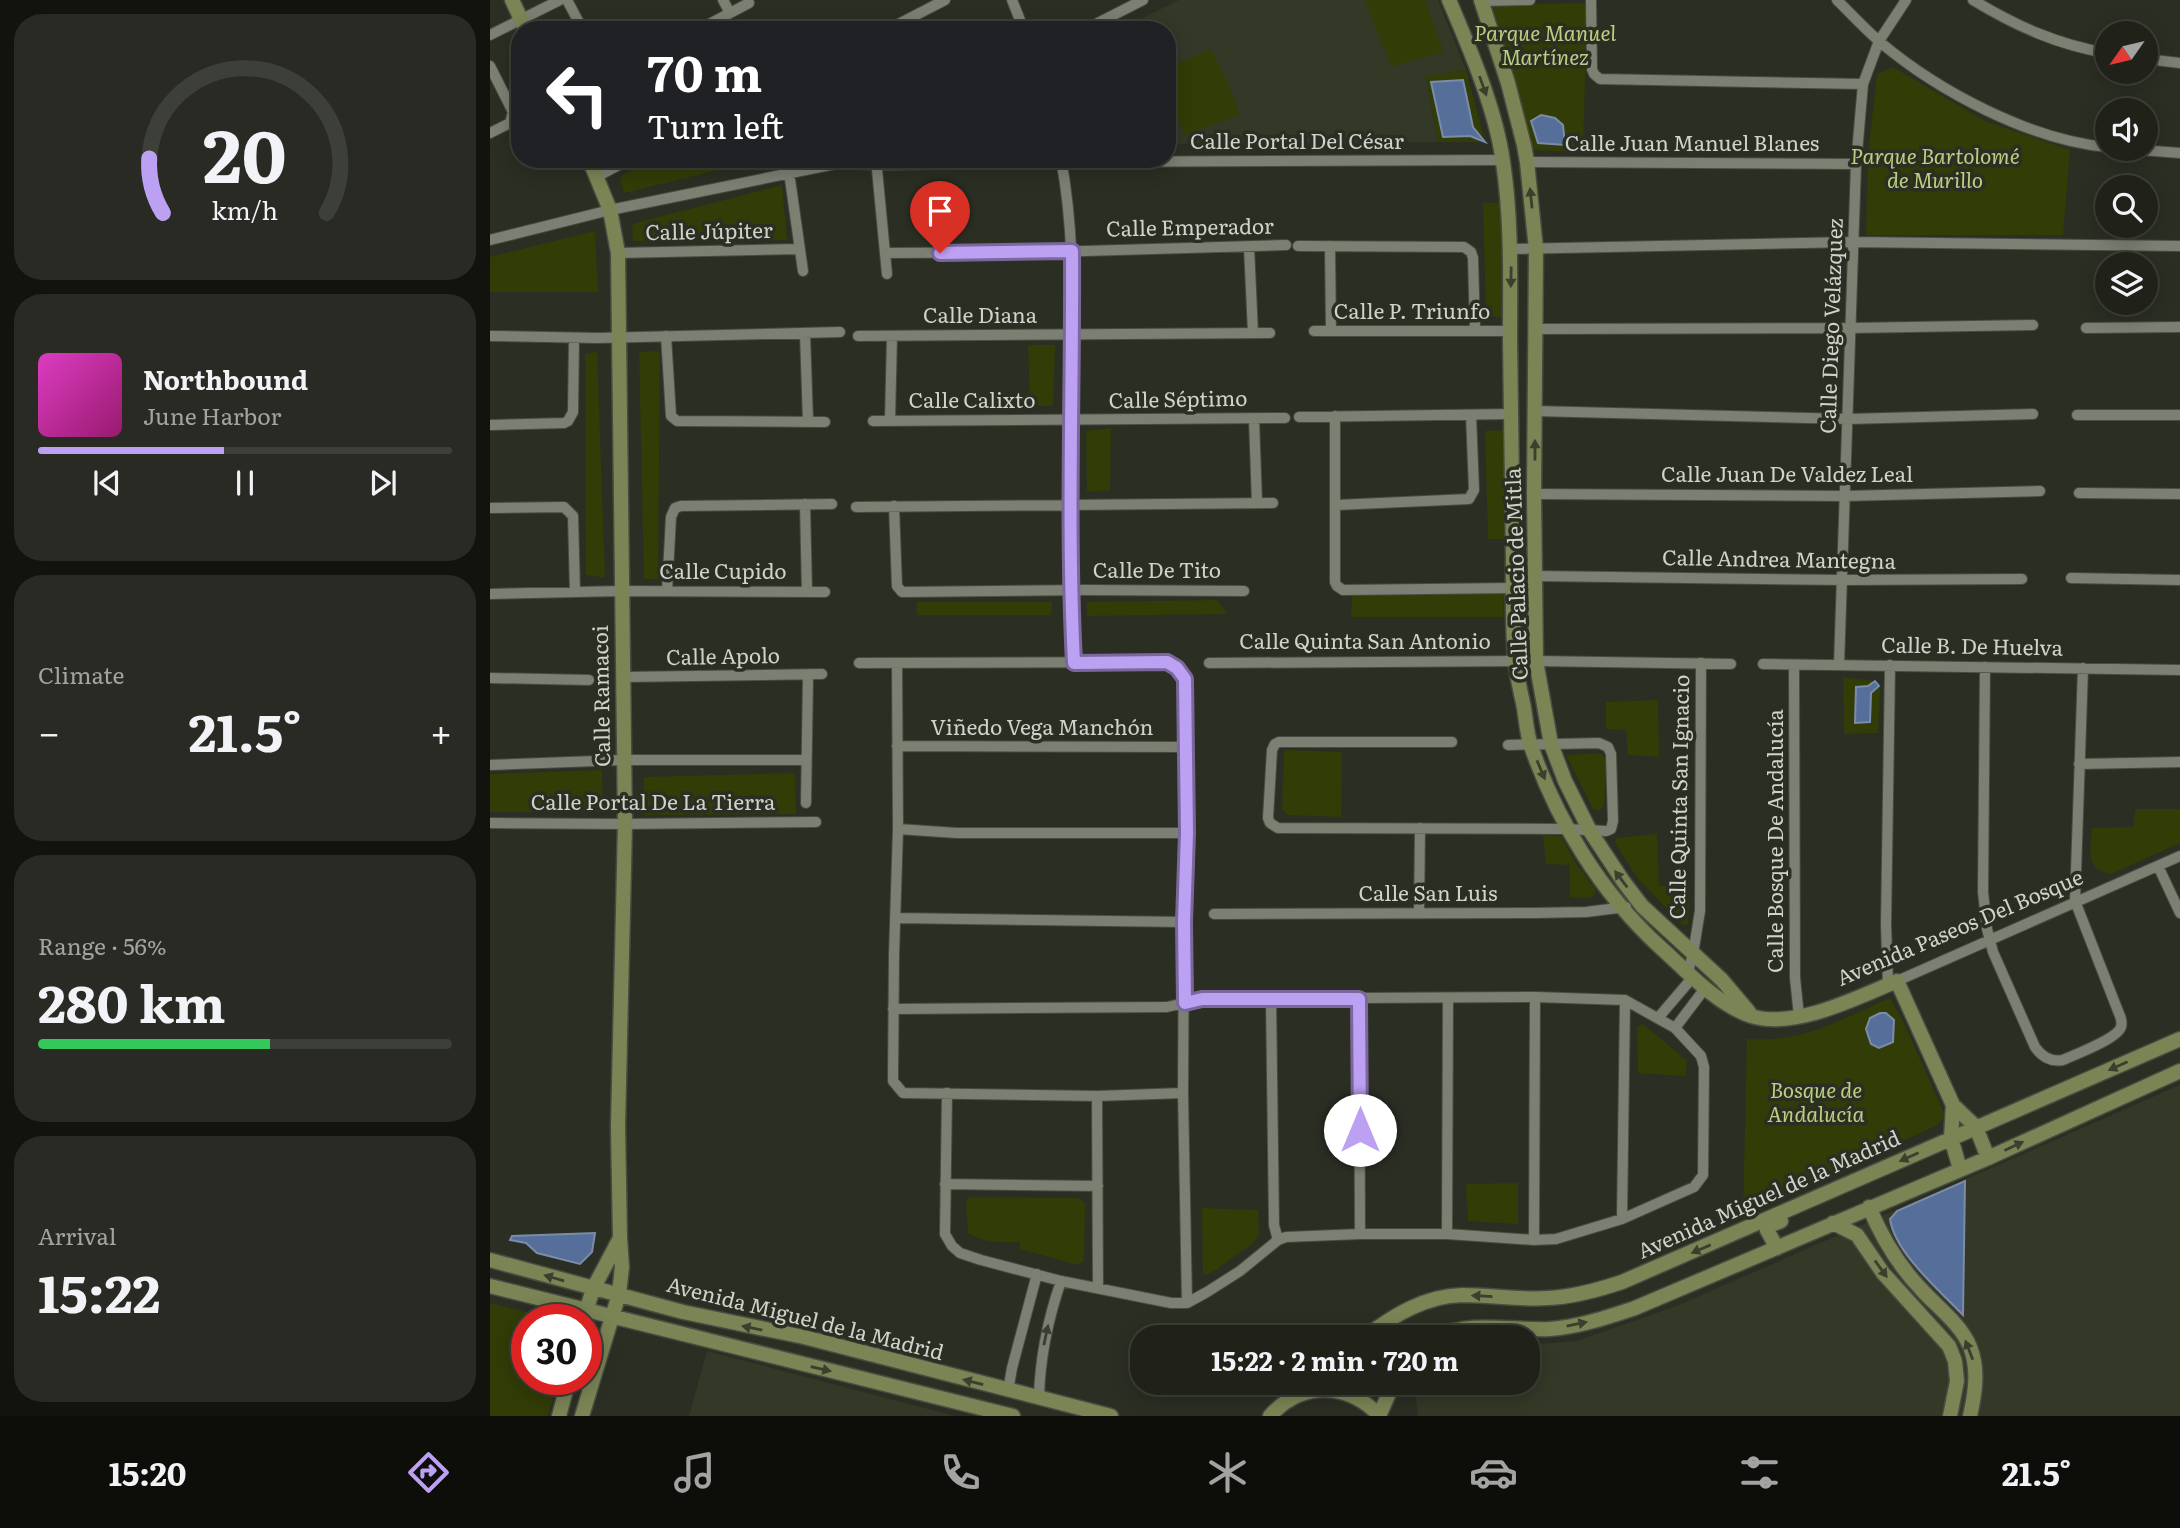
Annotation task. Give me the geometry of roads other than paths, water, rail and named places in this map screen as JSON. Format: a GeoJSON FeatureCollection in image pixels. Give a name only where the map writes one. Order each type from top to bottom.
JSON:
{"type":"FeatureCollection","features":[{"type":"Feature","properties":{"kind":"main road"},"geometry":{"type":"LineString","coordinates":[[512,0],[522,21]]}},
{"type":"Feature","properties":{"kind":"main road","name":"Calle Palacio de Mitla"},"geometry":{"type":"LineString","coordinates":[[1449,0],[1488,100],[1503,160],[1511,249],[1515,661],[1530,744],[1566,828],[1622,908],[1654,942],[1706,987],[1727,1004],[1753,1016]]}},
{"type":"Feature","properties":{"kind":"main road","name":"Calle Palacio de Mitla"},"geometry":{"type":"LineString","coordinates":[[1481,1],[1508,82],[1527,162],[1536,249],[1536,661],[1551,744],[1565,781],[1606,859],[1642,906],[1722,980],[1753,1016]]}},
{"type":"Feature","properties":{"kind":"main road","name":"Calle Ramacoi"},"geometry":{"type":"LineString","coordinates":[[582,1416],[619,1294],[622,1267],[618,1126],[625,824],[618,253],[610,210],[594,168]]}},
{"type":"Feature","properties":{"kind":"main road"},"geometry":{"type":"LineString","coordinates":[[1892,983],[1953,1105],[1976,1127],[1987,1158]]}},
{"type":"Feature","properties":{"kind":"main road","name":"Avenida Paseos Del Bosque"},"geometry":{"type":"LineString","coordinates":[[1753,1016],[1767,1019],[1799,1016],[1892,983]]}},
{"type":"Feature","properties":{"kind":"main road","name":"Avenida Miguel de la Madrid"},"geometry":{"type":"LineString","coordinates":[[1382,1325],[1430,1300],[1461,1295],[1550,1298],[1622,1282],[2180,1038]]}},
{"type":"Feature","properties":{"kind":"main road"},"geometry":{"type":"LineString","coordinates":[[1540,1329],[1552,1329],[1611,1316],[1635,1308],[1987,1158],[2180,1071]]}},
{"type":"Feature","properties":{"kind":"main road"},"geometry":{"type":"LineString","coordinates":[[1953,1105],[1951,1138],[1960,1169]]}},
{"type":"Feature","properties":{"kind":"main road"},"geometry":{"type":"LineString","coordinates":[[1777,1248],[1768,1234],[1768,1227],[1836,1198],[1848,1184]]}},
{"type":"Feature","properties":{"kind":"main road"},"geometry":{"type":"LineString","coordinates":[[1833,1223],[1857,1235],[1883,1273],[1949,1346],[1955,1361],[1957,1381],[1952,1409],[1971,1409],[1976,1372],[1970,1347],[1959,1329],[1898,1262],[1880,1234],[1868,1208]]}},
{"type":"Feature","properties":{"kind":"main road","name":"Calle Ramacoi"},"geometry":{"type":"LineString","coordinates":[[589,1304],[593,1289],[620,1238]]}},
{"type":"Feature","properties":{"kind":"main road","name":"Avenida Miguel de la Madrid"},"geometry":{"type":"LineString","coordinates":[[490,1260],[682,1312],[804,1338],[1111,1416]]}},
{"type":"Feature","properties":{"kind":"main road","name":"Avenida Miguel de la Madrid"},"geometry":{"type":"LineString","coordinates":[[490,1286],[547,1304]]}},
{"type":"Feature","properties":{"kind":"main road","name":"Avenida Miguel de la Madrid"},"geometry":{"type":"LineString","coordinates":[[602,1317],[1013,1416]]}},
{"type":"Feature","properties":{"kind":"main road"},"geometry":{"type":"LineString","coordinates":[[1257,1416],[1274,1411],[1296,1396],[1322,1390],[1347,1394],[1370,1406],[1379,1416],[1388,1395]]}},
{"type":"Feature","properties":{"kind":"main road"},"geometry":{"type":"LineString","coordinates":[[559,1416],[565,1395]]}},
{"type":"Feature","properties":{"kind":"street"},"geometry":{"type":"LineString","coordinates":[[528,21],[560,0]]}},
{"type":"Feature","properties":{"kind":"street"},"geometry":{"type":"LineString","coordinates":[[567,0],[578,21]]}},
{"type":"Feature","properties":{"kind":"street"},"geometry":{"type":"LineString","coordinates":[[723,0],[730,13]]}},
{"type":"Feature","properties":{"kind":"street"},"geometry":{"type":"LineString","coordinates":[[904,21],[945,0]]}},
{"type":"Feature","properties":{"kind":"street"},"geometry":{"type":"LineString","coordinates":[[1012,0],[1020,21]]}},
{"type":"Feature","properties":{"kind":"street"},"geometry":{"type":"LineString","coordinates":[[1102,21],[1143,0]]}},
{"type":"Feature","properties":{"kind":"street"},"geometry":{"type":"LineString","coordinates":[[1481,1],[1530,0]]}},
{"type":"Feature","properties":{"kind":"street"},"geometry":{"type":"LineString","coordinates":[[1591,0],[1592,69],[1600,79],[1863,84]]}},
{"type":"Feature","properties":{"kind":"street"},"geometry":{"type":"LineString","coordinates":[[1837,0],[1879,41],[1928,77],[2009,122],[2095,146]]}},
{"type":"Feature","properties":{"kind":"street","name":"Calle Diego Velázquez"},"geometry":{"type":"LineString","coordinates":[[1839,664],[1856,164],[1863,84],[1879,41],[1906,0]]}},
{"type":"Feature","properties":{"kind":"street"},"geometry":{"type":"LineString","coordinates":[[1973,0],[2010,22],[2076,48],[2095,51]]}},
{"type":"Feature","properties":{"kind":"street"},"geometry":{"type":"LineString","coordinates":[[715,21],[749,3]]}},
{"type":"Feature","properties":{"kind":"street"},"geometry":{"type":"LineString","coordinates":[[490,35],[511,28]]}},
{"type":"Feature","properties":{"kind":"street"},"geometry":{"type":"LineString","coordinates":[[2158,60],[2180,62]]}},
{"type":"Feature","properties":{"kind":"street"},"geometry":{"type":"LineString","coordinates":[[490,66],[511,108]]}},
{"type":"Feature","properties":{"kind":"street"},"geometry":{"type":"LineString","coordinates":[[490,133],[511,120]]}},
{"type":"Feature","properties":{"kind":"street"},"geometry":{"type":"LineString","coordinates":[[2158,151],[2180,153]]}},
{"type":"Feature","properties":{"kind":"street","name":"Calle Portal Del César"},"geometry":{"type":"LineString","coordinates":[[1176,161],[1503,160]]}},
{"type":"Feature","properties":{"kind":"street","name":"Calle Juan Manuel Blanes"},"geometry":{"type":"LineString","coordinates":[[1527,162],[1856,164]]}},
{"type":"Feature","properties":{"kind":"street"},"geometry":{"type":"LineString","coordinates":[[598,176],[613,168]]}},
{"type":"Feature","properties":{"kind":"street"},"geometry":{"type":"LineString","coordinates":[[490,240],[610,210],[809,168]]}},
{"type":"Feature","properties":{"kind":"street"},"geometry":{"type":"LineString","coordinates":[[878,168],[887,274]]}},
{"type":"Feature","properties":{"kind":"street"},"geometry":{"type":"LineString","coordinates":[[1063,168],[1072,251],[1069,504],[1074,663]]}},
{"type":"Feature","properties":{"kind":"street"},"geometry":{"type":"LineString","coordinates":[[789,172],[803,271]]}},
{"type":"Feature","properties":{"kind":"street"},"geometry":{"type":"LineString","coordinates":[[1511,249],[1853,242],[2180,246]]}},
{"type":"Feature","properties":{"kind":"street","name":"Calle Emperador"},"geometry":{"type":"LineString","coordinates":[[885,253],[1286,246]]}},
{"type":"Feature","properties":{"kind":"street","name":"Calle Emperador"},"geometry":{"type":"LineString","coordinates":[[1298,246],[1460,246],[1468,249],[1473,258],[1475,331]]}},
{"type":"Feature","properties":{"kind":"street"},"geometry":{"type":"LineString","coordinates":[[1331,246],[1331,331]]}},
{"type":"Feature","properties":{"kind":"street"},"geometry":{"type":"LineString","coordinates":[[1249,247],[1253,333]]}},
{"type":"Feature","properties":{"kind":"street","name":"Calle Júpiter"},"geometry":{"type":"LineString","coordinates":[[618,253],[800,249]]}},
{"type":"Feature","properties":{"kind":"street"},"geometry":{"type":"LineString","coordinates":[[1537,329],[2033,325]]}},
{"type":"Feature","properties":{"kind":"street"},"geometry":{"type":"LineString","coordinates":[[2086,328],[2180,327]]}},
{"type":"Feature","properties":{"kind":"street","name":"Calle P. Triunfo"},"geometry":{"type":"LineString","coordinates":[[1314,331],[1510,331]]}},
{"type":"Feature","properties":{"kind":"street"},"geometry":{"type":"LineString","coordinates":[[490,336],[574,338],[840,332]]}},
{"type":"Feature","properties":{"kind":"street","name":"Calle Diana"},"geometry":{"type":"LineString","coordinates":[[858,336],[1270,332]]}},
{"type":"Feature","properties":{"kind":"street"},"geometry":{"type":"LineString","coordinates":[[805,333],[808,421]]}},
{"type":"Feature","properties":{"kind":"street"},"geometry":{"type":"LineString","coordinates":[[666,336],[673,419],[825,422]]}},
{"type":"Feature","properties":{"kind":"street"},"geometry":{"type":"LineString","coordinates":[[890,420],[892,336]]}},
{"type":"Feature","properties":{"kind":"street"},"geometry":{"type":"LineString","coordinates":[[490,425],[568,421],[573,412],[574,338]]}},
{"type":"Feature","properties":{"kind":"street"},"geometry":{"type":"LineString","coordinates":[[1535,411],[1848,419],[2033,414]]}},
{"type":"Feature","properties":{"kind":"street"},"geometry":{"type":"LineString","coordinates":[[1299,417],[1511,414]]}},
{"type":"Feature","properties":{"kind":"street"},"geometry":{"type":"LineString","coordinates":[[1336,505],[1469,499],[1474,490],[1471,415]]}},
{"type":"Feature","properties":{"kind":"street"},"geometry":{"type":"LineString","coordinates":[[2077,415],[2180,415]]}},
{"type":"Feature","properties":{"kind":"street"},"geometry":{"type":"LineString","coordinates":[[1335,416],[1336,586],[1343,590],[1513,589]]}},
{"type":"Feature","properties":{"kind":"street","name":"Calle Séptimo"},"geometry":{"type":"LineString","coordinates":[[1070,421],[1285,418]]}},
{"type":"Feature","properties":{"kind":"street"},"geometry":{"type":"LineString","coordinates":[[1254,419],[1256,503]]}},
{"type":"Feature","properties":{"kind":"street","name":"Calle Calixto"},"geometry":{"type":"LineString","coordinates":[[873,421],[1070,421]]}},
{"type":"Feature","properties":{"kind":"street","name":"Calle Juan De Valdez Leal"},"geometry":{"type":"LineString","coordinates":[[1534,494],[1846,496],[2040,491]]}},
{"type":"Feature","properties":{"kind":"street"},"geometry":{"type":"LineString","coordinates":[[2079,493],[2180,494]]}},
{"type":"Feature","properties":{"kind":"street"},"geometry":{"type":"LineString","coordinates":[[856,507],[1273,503]]}},
{"type":"Feature","properties":{"kind":"street"},"geometry":{"type":"LineString","coordinates":[[805,504],[807,592]]}},
{"type":"Feature","properties":{"kind":"street"},"geometry":{"type":"LineString","coordinates":[[667,591],[672,512],[675,508],[832,504]]}},
{"type":"Feature","properties":{"kind":"street","name":"Calle De Tito"},"geometry":{"type":"LineString","coordinates":[[894,506],[897,586],[902,592],[1244,591]]}},
{"type":"Feature","properties":{"kind":"street"},"geometry":{"type":"LineString","coordinates":[[490,508],[564,507],[573,516],[575,592]]}},
{"type":"Feature","properties":{"kind":"street","name":"Calle Andrea Mantegna"},"geometry":{"type":"LineString","coordinates":[[1536,576],[1843,580],[2022,579]]}},
{"type":"Feature","properties":{"kind":"street"},"geometry":{"type":"LineString","coordinates":[[2071,578],[2180,580]]}},
{"type":"Feature","properties":{"kind":"street","name":"Calle Cupido"},"geometry":{"type":"LineString","coordinates":[[490,594],[621,591],[825,593]]}},
{"type":"Feature","properties":{"kind":"street","name":"Calle Quinta San Antonio"},"geometry":{"type":"LineString","coordinates":[[1209,663],[1536,661],[1731,664]]}},
{"type":"Feature","properties":{"kind":"street"},"geometry":{"type":"LineString","coordinates":[[859,663],[1167,662],[1177,668],[1185,679],[1187,833],[1183,1093],[1187,1303]]}},
{"type":"Feature","properties":{"kind":"street"},"geometry":{"type":"LineString","coordinates":[[897,663],[898,829],[893,1009],[894,1081],[898,1088],[903,1093],[1097,1096],[1183,1093]]}},
{"type":"Feature","properties":{"kind":"street","name":"Calle Quinta San Ignacio"},"geometry":{"type":"LineString","coordinates":[[1691,974],[1700,911],[1701,663]]}},
{"type":"Feature","properties":{"kind":"street","name":"Calle B. De Huelva"},"geometry":{"type":"LineString","coordinates":[[1763,664],[2180,670]]}},
{"type":"Feature","properties":{"kind":"street","name":"Calle Bosque De Andalucía"},"geometry":{"type":"LineString","coordinates":[[1794,665],[1795,978],[1799,1016]]}},
{"type":"Feature","properties":{"kind":"street"},"geometry":{"type":"LineString","coordinates":[[1890,665],[1886,925],[1892,983]]}},
{"type":"Feature","properties":{"kind":"street"},"geometry":{"type":"LineString","coordinates":[[1985,667],[1983,892],[1988,939],[2035,1047],[2049,1059],[2063,1060],[2112,1037],[2122,1025],[2119,1011],[2075,901],[2083,668]]}},
{"type":"Feature","properties":{"kind":"street","name":"Calle Apolo"},"geometry":{"type":"LineString","coordinates":[[624,677],[822,674]]}},
{"type":"Feature","properties":{"kind":"street","name":"Calle Portal De La Tierra"},"geometry":{"type":"LineString","coordinates":[[806,803],[808,676]]}},
{"type":"Feature","properties":{"kind":"street"},"geometry":{"type":"LineString","coordinates":[[490,678],[589,680]]}},
{"type":"Feature","properties":{"kind":"street"},"geometry":{"type":"LineString","coordinates":[[1452,742],[1279,742],[1273,748],[1268,818],[1273,827],[1278,828],[1566,828],[1606,831],[1613,826],[1611,754],[1608,747],[1599,743],[1508,744]]}},
{"type":"Feature","properties":{"kind":"street","name":"Viñedo Vega Manchón"},"geometry":{"type":"LineString","coordinates":[[897,746],[1186,747]]}},
{"type":"Feature","properties":{"kind":"street"},"geometry":{"type":"LineString","coordinates":[[490,765],[623,760],[806,760]]}},
{"type":"Feature","properties":{"kind":"street"},"geometry":{"type":"LineString","coordinates":[[2079,764],[2180,762]]}},
{"type":"Feature","properties":{"kind":"street","name":"Calle Portal De La Tierra"},"geometry":{"type":"LineString","coordinates":[[490,823],[816,822]]}},
{"type":"Feature","properties":{"kind":"street"},"geometry":{"type":"LineString","coordinates":[[1419,913],[1420,828]]}},
{"type":"Feature","properties":{"kind":"street"},"geometry":{"type":"LineString","coordinates":[[898,829],[957,833],[1187,833]]}},
{"type":"Feature","properties":{"kind":"street","name":"Avenida Paseos Del Bosque"},"geometry":{"type":"LineString","coordinates":[[1892,983],[2180,856]]}},
{"type":"Feature","properties":{"kind":"street"},"geometry":{"type":"LineString","coordinates":[[2158,866],[2180,913]]}},
{"type":"Feature","properties":{"kind":"street","name":"Calle San Luis"},"geometry":{"type":"LineString","coordinates":[[1214,914],[1534,913],[1586,912],[1642,906]]}},
{"type":"Feature","properties":{"kind":"street"},"geometry":{"type":"LineString","coordinates":[[895,918],[1184,922]]}},
{"type":"Feature","properties":{"kind":"street"},"geometry":{"type":"LineString","coordinates":[[1658,1018],[1691,974]]}},
{"type":"Feature","properties":{"kind":"street"},"geometry":{"type":"LineString","coordinates":[[1675,1028],[1706,987]]}},
{"type":"Feature","properties":{"kind":"street"},"geometry":{"type":"LineString","coordinates":[[893,1009],[1167,1007],[1202,999],[1272,998],[1535,997],[1625,1000],[1675,1028],[1701,1056],[1703,1175],[1694,1187],[1622,1219],[1556,1239],[1447,1234],[1286,1237],[1278,1240],[1240,1271],[1207,1292],[1187,1303],[1171,1303],[1061,1281],[981,1261],[960,1253],[952,1246],[945,1234],[947,1093]]}},
{"type":"Feature","properties":{"kind":"street"},"geometry":{"type":"LineString","coordinates":[[1534,1240],[1535,997]]}},
{"type":"Feature","properties":{"kind":"street"},"geometry":{"type":"LineString","coordinates":[[1272,998],[1274,1226],[1278,1240]]}},
{"type":"Feature","properties":{"kind":"street"},"geometry":{"type":"LineString","coordinates":[[1359,999],[1360,1234]]}},
{"type":"Feature","properties":{"kind":"street"},"geometry":{"type":"LineString","coordinates":[[1447,1234],[1448,999]]}},
{"type":"Feature","properties":{"kind":"street"},"geometry":{"type":"LineString","coordinates":[[1622,1219],[1625,1000]]}},
{"type":"Feature","properties":{"kind":"street"},"geometry":{"type":"LineString","coordinates":[[1097,1096],[1098,1287]]}},
{"type":"Feature","properties":{"kind":"street"},"geometry":{"type":"LineString","coordinates":[[945,1184],[1098,1186]]}},
{"type":"Feature","properties":{"kind":"street"},"geometry":{"type":"LineString","coordinates":[[1008,1391],[1038,1274]]}},
{"type":"Feature","properties":{"kind":"street"},"geometry":{"type":"LineString","coordinates":[[1039,1398],[1042,1356],[1061,1281]]}},
{"type":"Feature","properties":{"kind":"water"},"geometry":{"type":"Polygon","coordinates":[[[1463,80],[1473,127],[1485,142],[1470,136],[1443,137],[1431,82],[1463,80]]]}},
{"type":"Feature","properties":{"kind":"water"},"geometry":{"type":"Polygon","coordinates":[[[1541,115],[1555,118],[1563,125],[1565,145],[1538,143],[1531,121],[1541,115]]]}},
{"type":"Feature","properties":{"kind":"water"},"geometry":{"type":"Polygon","coordinates":[[[1875,681],[1879,686],[1871,693],[1870,722],[1855,723],[1856,687],[1868,686],[1875,681]]]}},
{"type":"Feature","properties":{"kind":"water"},"geometry":{"type":"Polygon","coordinates":[[[1886,1013],[1894,1020],[1893,1042],[1879,1048],[1871,1044],[1866,1029],[1870,1018],[1886,1013]]]}},
{"type":"Feature","properties":{"kind":"water"},"geometry":{"type":"Polygon","coordinates":[[[1965,1181],[1963,1315],[1909,1258],[1900,1245],[1890,1219],[1897,1211],[1965,1181]]]}},
{"type":"Feature","properties":{"kind":"water"},"geometry":{"type":"Polygon","coordinates":[[[595,1233],[592,1252],[580,1264],[537,1253],[526,1243],[510,1240],[512,1236],[595,1233]]]}},
{"type":"Feature","properties":{"kind":"park label","name":"Parque Manuel Martínez"},"geometry":{"type":"Point","coordinates":[1545,46]}},
{"type":"Feature","properties":{"kind":"park label","name":"Parque Bartolomé de Murillo"},"geometry":{"type":"Point","coordinates":[1935,169]}},
{"type":"Feature","properties":{"kind":"park label","name":"Bosque de Andalucía"},"geometry":{"type":"Point","coordinates":[1816,1103]}}]}
